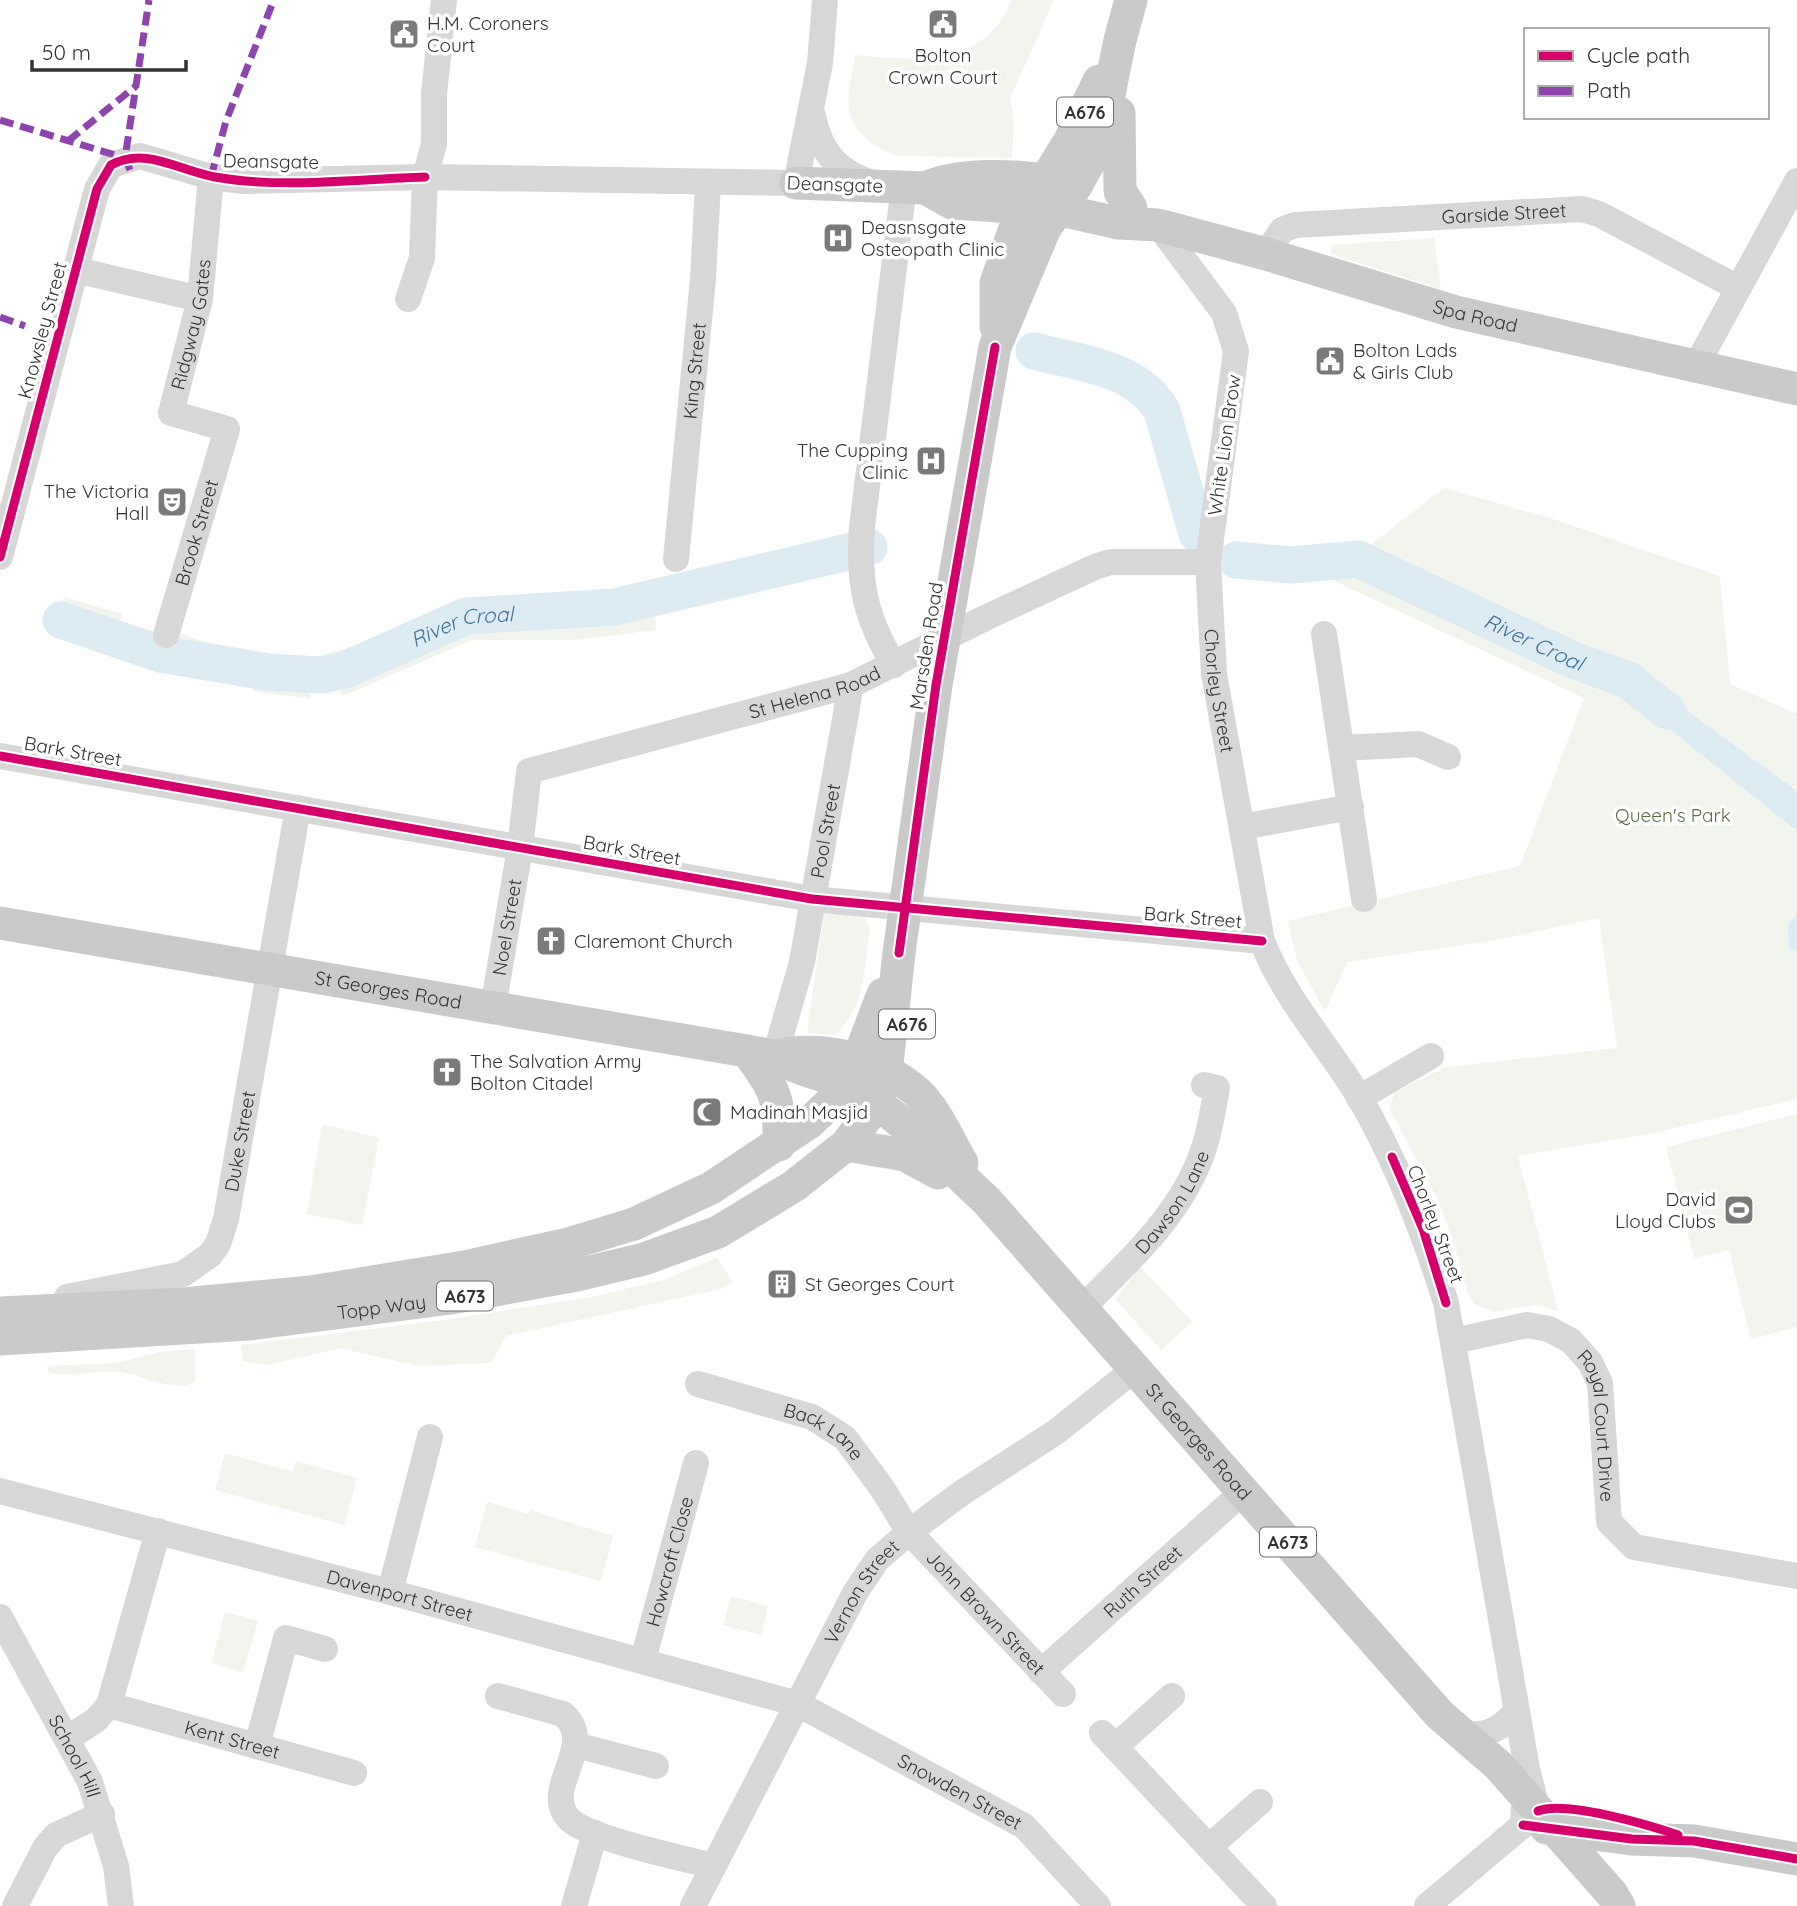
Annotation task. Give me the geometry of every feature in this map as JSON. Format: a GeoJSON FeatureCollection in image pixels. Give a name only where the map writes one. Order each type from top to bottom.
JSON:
{"type":"FeatureCollection","features":[{"type":"Feature","properties":{"kind":"main road","name":"A676"},"geometry":{"type":"LineString","coordinates":[[1068,198],[1099,144],[1120,40],[1132,0]]}},
{"type":"Feature","properties":{"kind":"main road","name":"A676"},"geometry":{"type":"LineString","coordinates":[[1044,180],[1069,142],[1120,40]]}},
{"type":"Feature","properties":{"kind":"main road"},"geometry":{"type":"LineString","coordinates":[[1120,40],[1120,191],[1145,217]]}},
{"type":"Feature","properties":{"kind":"main road","name":"Deansgate"},"geometry":{"type":"LineString","coordinates":[[796,183],[901,187],[952,177],[1044,180],[1068,198]]}},
{"type":"Feature","properties":{"kind":"main road","name":"Marsden Road"},"geometry":{"type":"LineString","coordinates":[[864,1073],[899,953],[936,685],[995,347],[999,269],[1014,231],[1044,180]]}},
{"type":"Feature","properties":{"kind":"main road","name":"Deansgate"},"geometry":{"type":"LineString","coordinates":[[901,187],[953,203],[1027,208],[1068,198]]}},
{"type":"Feature","properties":{"kind":"main road","name":"Marsden Road"},"geometry":{"type":"LineString","coordinates":[[995,347],[1045,228],[1068,198]]}},
{"type":"Feature","properties":{"kind":"main road","name":"Spa Road"},"geometry":{"type":"LineString","coordinates":[[1068,198],[1145,217],[1456,312],[1797,389]]}},
{"type":"Feature","properties":{"kind":"main road","name":"St Georges Road"},"geometry":{"type":"LineString","coordinates":[[0,923],[269,967],[761,1054],[794,1069],[864,1073],[919,1095],[986,1200]]}},
{"type":"Feature","properties":{"kind":"main road","name":"A676"},"geometry":{"type":"LineString","coordinates":[[899,953],[919,1095]]}},
{"type":"Feature","properties":{"kind":"main road"},"geometry":{"type":"LineString","coordinates":[[761,1054],[780,1108],[779,1145]]}},
{"type":"Feature","properties":{"kind":"main road","name":"St Georges Road"},"geometry":{"type":"LineString","coordinates":[[864,1073],[876,1105],[932,1150],[986,1200],[1452,1724],[1478,1774],[1533,1806]]}},
{"type":"Feature","properties":{"kind":"main road","name":"Topp Way"},"geometry":{"type":"LineString","coordinates":[[0,1311],[183,1304],[311,1292],[464,1267],[568,1244],[634,1224],[711,1188],[810,1122],[864,1073]]}},
{"type":"Feature","properties":{"kind":"main road","name":"Topp Way"},"geometry":{"type":"LineString","coordinates":[[0,1339],[249,1324],[451,1298],[577,1275],[644,1259],[718,1232],[794,1186],[846,1145],[876,1105]]}},
{"type":"Feature","properties":{"kind":"main road","name":"A673"},"geometry":{"type":"LineString","coordinates":[[846,1145],[905,1155],[986,1200]]}},
{"type":"Feature","properties":{"kind":"main road"},"geometry":{"type":"LineString","coordinates":[[1533,1806],[1632,1839],[1694,1841],[1797,1858]]}},
{"type":"Feature","properties":{"kind":"main road"},"geometry":{"type":"LineString","coordinates":[[1533,1806],[1593,1906]]}},
{"type":"Feature","properties":{"kind":"main road"},"geometry":{"type":"LineString","coordinates":[[1533,1806],[1619,1906]]}},
{"type":"Feature","properties":{"kind":"street"},"geometry":{"type":"LineString","coordinates":[[408,299],[422,258],[425,177],[434,144],[434,93],[444,0]]}},
{"type":"Feature","properties":{"kind":"street"},"geometry":{"type":"LineString","coordinates":[[796,183],[820,63],[824,0]]}},
{"type":"Feature","properties":{"kind":"street"},"geometry":{"type":"LineString","coordinates":[[812,111],[828,157],[839,168],[901,187],[861,536],[861,586],[878,638],[894,665]]}},
{"type":"Feature","properties":{"kind":"street","name":"Deansgate"},"geometry":{"type":"LineString","coordinates":[[119,160],[147,157],[211,177],[243,181],[425,177],[646,178],[708,183],[796,183]]}},
{"type":"Feature","properties":{"kind":"street","name":"Knowsley Street"},"geometry":{"type":"LineString","coordinates":[[0,557],[97,189],[105,171],[119,160]]}},
{"type":"Feature","properties":{"kind":"street","name":"Ridgway Gates"},"geometry":{"type":"LineString","coordinates":[[211,177],[200,299],[172,413],[227,429]]}},
{"type":"Feature","properties":{"kind":"street"},"geometry":{"type":"LineString","coordinates":[[1696,366],[1797,181]]}},
{"type":"Feature","properties":{"kind":"street","name":"King Street"},"geometry":{"type":"LineString","coordinates":[[676,559],[703,279],[708,183]]}},
{"type":"Feature","properties":{"kind":"street","name":"Garside Street"},"geometry":{"type":"LineString","coordinates":[[1266,254],[1282,230],[1295,225],[1582,209],[1599,214],[1738,288]]}},
{"type":"Feature","properties":{"kind":"street","name":"White Lion Brow"},"geometry":{"type":"LineString","coordinates":[[1145,217],[1224,313],[1236,351],[1205,559]]}},
{"type":"Feature","properties":{"kind":"street"},"geometry":{"type":"LineString","coordinates":[[76,270],[200,299]]}},
{"type":"Feature","properties":{"kind":"street","name":"Brook Street"},"geometry":{"type":"LineString","coordinates":[[166,635],[227,429]]}},
{"type":"Feature","properties":{"kind":"street","name":"St Helena Road"},"geometry":{"type":"LineString","coordinates":[[529,771],[851,685],[1097,566],[1111,562],[1205,559]]}},
{"type":"Feature","properties":{"kind":"street","name":"Chorley Street"},"geometry":{"type":"LineString","coordinates":[[1205,559],[1214,674],[1262,941],[1279,979],[1359,1098],[1392,1157],[1423,1229],[1446,1303],[1533,1806]]}},
{"type":"Feature","properties":{"kind":"street"},"geometry":{"type":"LineString","coordinates":[[1324,634],[1363,899]]}},
{"type":"Feature","properties":{"kind":"street","name":"Pool Street"},"geometry":{"type":"LineString","coordinates":[[761,1054],[790,1012],[802,962],[851,685]]}},
{"type":"Feature","properties":{"kind":"street"},"geometry":{"type":"LineString","coordinates":[[1342,748],[1418,744],[1448,757]]}},
{"type":"Feature","properties":{"kind":"street","name":"Bark Street"},"geometry":{"type":"LineString","coordinates":[[0,756],[811,900],[1262,941]]}},
{"type":"Feature","properties":{"kind":"street","name":"Noel Street"},"geometry":{"type":"LineString","coordinates":[[493,1007],[520,848],[529,771]]}},
{"type":"Feature","properties":{"kind":"street"},"geometry":{"type":"LineString","coordinates":[[1242,827],[1351,807]]}},
{"type":"Feature","properties":{"kind":"street","name":"Duke Street"},"geometry":{"type":"LineString","coordinates":[[0,1311],[183,1274],[197,1267],[218,1244],[226,1219],[298,808]]}},
{"type":"Feature","properties":{"kind":"street"},"geometry":{"type":"LineString","coordinates":[[1359,1098],[1431,1056]]}},
{"type":"Feature","properties":{"kind":"street","name":"Dawson Lane"},"geometry":{"type":"LineString","coordinates":[[1082,1308],[1138,1252],[1174,1208],[1190,1180],[1203,1150],[1217,1088],[1203,1085]]}},
{"type":"Feature","properties":{"kind":"street","name":"Royal Court Drive"},"geometry":{"type":"LineString","coordinates":[[1454,1341],[1527,1325],[1549,1329],[1571,1341],[1590,1362],[1600,1383],[1609,1522],[1634,1547],[1797,1576]]}},
{"type":"Feature","properties":{"kind":"street","name":"Vernon Street"},"geometry":{"type":"LineString","coordinates":[[693,1906],[855,1593],[877,1560],[909,1532],[963,1492],[1056,1432],[1136,1368]]}},
{"type":"Feature","properties":{"kind":"street","name":"Back Lane"},"geometry":{"type":"LineString","coordinates":[[698,1384],[826,1423],[845,1438],[882,1488],[909,1532]]}},
{"type":"Feature","properties":{"kind":"street"},"geometry":{"type":"LineString","coordinates":[[390,1592],[430,1437]]}},
{"type":"Feature","properties":{"kind":"street","name":"Howcroft Close"},"geometry":{"type":"LineString","coordinates":[[643,1660],[696,1463]]}},
{"type":"Feature","properties":{"kind":"street","name":"Davenport Street"},"geometry":{"type":"LineString","coordinates":[[0,1491],[390,1592],[798,1704]]}},
{"type":"Feature","properties":{"kind":"street","name":"Ruth Street"},"geometry":{"type":"LineString","coordinates":[[1041,1672],[1244,1492]]}},
{"type":"Feature","properties":{"kind":"street"},"geometry":{"type":"LineString","coordinates":[[68,1738],[96,1720],[109,1705],[158,1531]]}},
{"type":"Feature","properties":{"kind":"street","name":"John Brown Street"},"geometry":{"type":"LineString","coordinates":[[909,1532],[1063,1694]]}},
{"type":"Feature","properties":{"kind":"street","name":"School Hill"},"geometry":{"type":"LineString","coordinates":[[0,1617],[68,1738],[102,1814],[117,1866],[121,1906]]}},
{"type":"Feature","properties":{"kind":"street"},"geometry":{"type":"LineString","coordinates":[[257,1746],[286,1639],[325,1649]]}},
{"type":"Feature","properties":{"kind":"street"},"geometry":{"type":"LineString","coordinates":[[498,1696],[563,1714],[576,1730],[576,1745],[561,1798],[562,1807],[571,1822],[595,1833],[713,1866]]}},
{"type":"Feature","properties":{"kind":"street"},"geometry":{"type":"LineString","coordinates":[[1172,1696],[1108,1740],[1264,1906]]}},
{"type":"Feature","properties":{"kind":"street","name":"Snowden Street"},"geometry":{"type":"LineString","coordinates":[[798,1704],[1024,1826],[1098,1906]]}},
{"type":"Feature","properties":{"kind":"street","name":"Kent Street"},"geometry":{"type":"LineString","coordinates":[[109,1705],[354,1773]]}},
{"type":"Feature","properties":{"kind":"street"},"geometry":{"type":"LineString","coordinates":[[1452,1724],[1480,1735],[1493,1732],[1517,1711]]}},
{"type":"Feature","properties":{"kind":"street"},"geometry":{"type":"LineString","coordinates":[[576,1745],[656,1766]]}},
{"type":"Feature","properties":{"kind":"street"},"geometry":{"type":"LineString","coordinates":[[1209,1847],[1260,1802]]}},
{"type":"Feature","properties":{"kind":"street"},"geometry":{"type":"LineString","coordinates":[[1427,1906],[1533,1806]]}},
{"type":"Feature","properties":{"kind":"street"},"geometry":{"type":"LineString","coordinates":[[15,1906],[45,1848],[56,1835],[102,1814]]}},
{"type":"Feature","properties":{"kind":"street"},"geometry":{"type":"LineString","coordinates":[[574,1906],[595,1833]]}},
{"type":"Feature","properties":{"kind":"green space"},"geometry":{"type":"Polygon","coordinates":[[[1012,0],[1054,0],[1010,99],[1014,121],[1012,158],[898,156],[875,145],[860,132],[849,109],[849,89],[855,55],[925,58],[946,56],[966,49],[983,39],[999,23],[1012,0]]]}},
{"type":"Feature","properties":{"kind":"green space"},"geometry":{"type":"Polygon","coordinates":[[[1434,238],[1441,289],[1331,254],[1331,245],[1434,238]]]}},
{"type":"Feature","properties":{"kind":"green space","name":"Queen's Park"},"geometry":{"type":"Polygon","coordinates":[[[1444,488],[1553,519],[1720,576],[1730,684],[1797,714],[1797,1099],[1649,1134],[1518,1156],[1558,1311],[1535,1305],[1495,1312],[1475,1305],[1469,1297],[1438,1200],[1389,1108],[1395,1092],[1446,1067],[1617,1048],[1599,918],[1491,941],[1347,962],[1325,1011],[1297,961],[1288,921],[1520,866],[1584,698],[1328,578],[1444,488]]]}},
{"type":"Feature","properties":{"kind":"green space"},"geometry":{"type":"Polygon","coordinates":[[[653,589],[656,630],[576,640],[472,640],[343,696],[321,655],[403,634],[450,605],[472,600],[607,599],[653,589]]]}},
{"type":"Feature","properties":{"kind":"green space"},"geometry":{"type":"Polygon","coordinates":[[[64,597],[122,614],[121,621],[163,634],[170,630],[205,642],[306,659],[311,699],[253,691],[254,686],[161,669],[53,631],[64,597]]]}},
{"type":"Feature","properties":{"kind":"green space"},"geometry":{"type":"Polygon","coordinates":[[[824,913],[864,917],[870,928],[858,999],[853,1012],[835,1035],[807,1033],[824,913]]]}},
{"type":"Feature","properties":{"kind":"green space","name":"David Lloyd Clubs"},"geometry":{"type":"Polygon","coordinates":[[[1797,1114],[1797,1327],[1751,1339],[1729,1250],[1694,1258],[1666,1147],[1797,1114]]]}},
{"type":"Feature","properties":{"kind":"green space"},"geometry":{"type":"Polygon","coordinates":[[[322,1124],[379,1138],[362,1225],[307,1214],[322,1124]]]}},
{"type":"Feature","properties":{"kind":"green space"},"geometry":{"type":"Polygon","coordinates":[[[717,1258],[733,1282],[720,1289],[506,1336],[491,1363],[419,1366],[340,1348],[267,1365],[243,1361],[241,1345],[444,1320],[591,1297],[663,1280],[717,1258]]]}},
{"type":"Feature","properties":{"kind":"green space"},"geometry":{"type":"Polygon","coordinates":[[[1141,1267],[1192,1322],[1161,1350],[1115,1299],[1141,1267]]]}},
{"type":"Feature","properties":{"kind":"green space"},"geometry":{"type":"Polygon","coordinates":[[[195,1349],[195,1382],[178,1386],[117,1372],[49,1373],[47,1366],[117,1363],[160,1352],[195,1349]]]}},
{"type":"Feature","properties":{"kind":"green space"},"geometry":{"type":"Polygon","coordinates":[[[225,1453],[293,1472],[296,1461],[357,1478],[344,1525],[215,1490],[225,1453]]]}},
{"type":"Feature","properties":{"kind":"green space"},"geometry":{"type":"Polygon","coordinates":[[[487,1502],[529,1514],[530,1510],[613,1536],[601,1581],[475,1547],[487,1502]]]}},
{"type":"Feature","properties":{"kind":"green space"},"geometry":{"type":"Polygon","coordinates":[[[731,1596],[768,1606],[761,1635],[723,1625],[731,1596]]]}},
{"type":"Feature","properties":{"kind":"green space"},"geometry":{"type":"Polygon","coordinates":[[[225,1612],[258,1621],[243,1672],[211,1663],[225,1612]]]}},
{"type":"Feature","properties":{"kind":"shaded area"},"geometry":{"type":"Polygon","coordinates":[[[1638,675],[1797,791],[1797,831],[1642,707],[1628,680],[1638,675]]]}},
{"type":"Feature","properties":{"kind":"shaded area"},"geometry":{"type":"Polygon","coordinates":[[[1797,914],[1797,952],[1789,948],[1788,925],[1797,914]]]}},
{"type":"Feature","properties":{"kind":"waterway","name":"River Croal"},"geometry":{"type":"LineString","coordinates":[[1034,351],[1106,369],[1138,385],[1151,396],[1162,411],[1197,534]]}},
{"type":"Feature","properties":{"kind":"waterway","name":"River Croal"},"geometry":{"type":"LineString","coordinates":[[61,620],[160,654],[266,672],[322,675],[345,670],[466,616],[614,607],[869,547]]}},
{"type":"Feature","properties":{"kind":"waterway","name":"River Croal"},"geometry":{"type":"LineString","coordinates":[[1236,560],[1291,565],[1358,559],[1573,660],[1628,680],[1667,711]]}},
{"type":"Feature","properties":{"kind":"marked path"},"geometry":{"type":"LineString","coordinates":[[130,170],[125,158],[149,0]]}},
{"type":"Feature","properties":{"kind":"marked path"},"geometry":{"type":"LineString","coordinates":[[211,177],[226,121],[273,2]]}},
{"type":"Feature","properties":{"kind":"marked path"},"geometry":{"type":"LineString","coordinates":[[68,141],[136,86]]}},
{"type":"Feature","properties":{"kind":"marked path"},"geometry":{"type":"LineString","coordinates":[[0,120],[125,158]]}},
{"type":"Feature","properties":{"kind":"marked path"},"geometry":{"type":"LineString","coordinates":[[0,317],[25,326]]}},
{"type":"Feature","properties":{"kind":"cycle path"},"geometry":{"type":"LineString","coordinates":[[0,557],[97,189],[111,165],[124,160],[150,159],[215,177],[266,182],[425,177]]}},
{"type":"Feature","properties":{"kind":"cycle path"},"geometry":{"type":"LineString","coordinates":[[899,953],[936,685],[995,347]]}},
{"type":"Feature","properties":{"kind":"cycle path"},"geometry":{"type":"LineString","coordinates":[[0,756],[812,899],[1262,941]]}},
{"type":"Feature","properties":{"kind":"cycle path"},"geometry":{"type":"LineString","coordinates":[[1392,1157],[1423,1229],[1446,1303]]}},
{"type":"Feature","properties":{"kind":"cycle path"},"geometry":{"type":"LineString","coordinates":[[1538,1811],[1551,1808],[1587,1811],[1678,1835]]}},
{"type":"Feature","properties":{"kind":"cycle path"},"geometry":{"type":"LineString","coordinates":[[1523,1825],[1632,1839],[1694,1841],[1797,1859]]}},
{"type":"Feature","properties":{"kind":"place","name":"Bolton Crown Court"},"geometry":{"type":"Point","coordinates":[943,24]}},
{"type":"Feature","properties":{"kind":"place","name":"H.M. Coroners Court"},"geometry":{"type":"Point","coordinates":[404,34]}},
{"type":"Feature","properties":{"kind":"place","name":"Deasnsgate Osteopath Clinic"},"geometry":{"type":"Point","coordinates":[838,238]}},
{"type":"Feature","properties":{"kind":"place","name":"Bolton Lads & Girls Club"},"geometry":{"type":"Point","coordinates":[1330,361]}},
{"type":"Feature","properties":{"kind":"place","name":"The Cupping Clinic"},"geometry":{"type":"Point","coordinates":[931,461]}},
{"type":"Feature","properties":{"kind":"place","name":"The Victoria Hall"},"geometry":{"type":"Point","coordinates":[172,502]}},
{"type":"Feature","properties":{"kind":"place","name":"Claremont Church"},"geometry":{"type":"Point","coordinates":[551,941]}},
{"type":"Feature","properties":{"kind":"place","name":"The Salvation Army Bolton Citadel"},"geometry":{"type":"Point","coordinates":[447,1072]}},
{"type":"Feature","properties":{"kind":"place","name":"Madinah Masjid"},"geometry":{"type":"Point","coordinates":[707,1112]}},
{"type":"Feature","properties":{"kind":"place","name":"David Lloyd Clubs"},"geometry":{"type":"Point","coordinates":[1739,1210]}},
{"type":"Feature","properties":{"kind":"place","name":"St Georges Court"},"geometry":{"type":"Point","coordinates":[782,1284]}}]}
